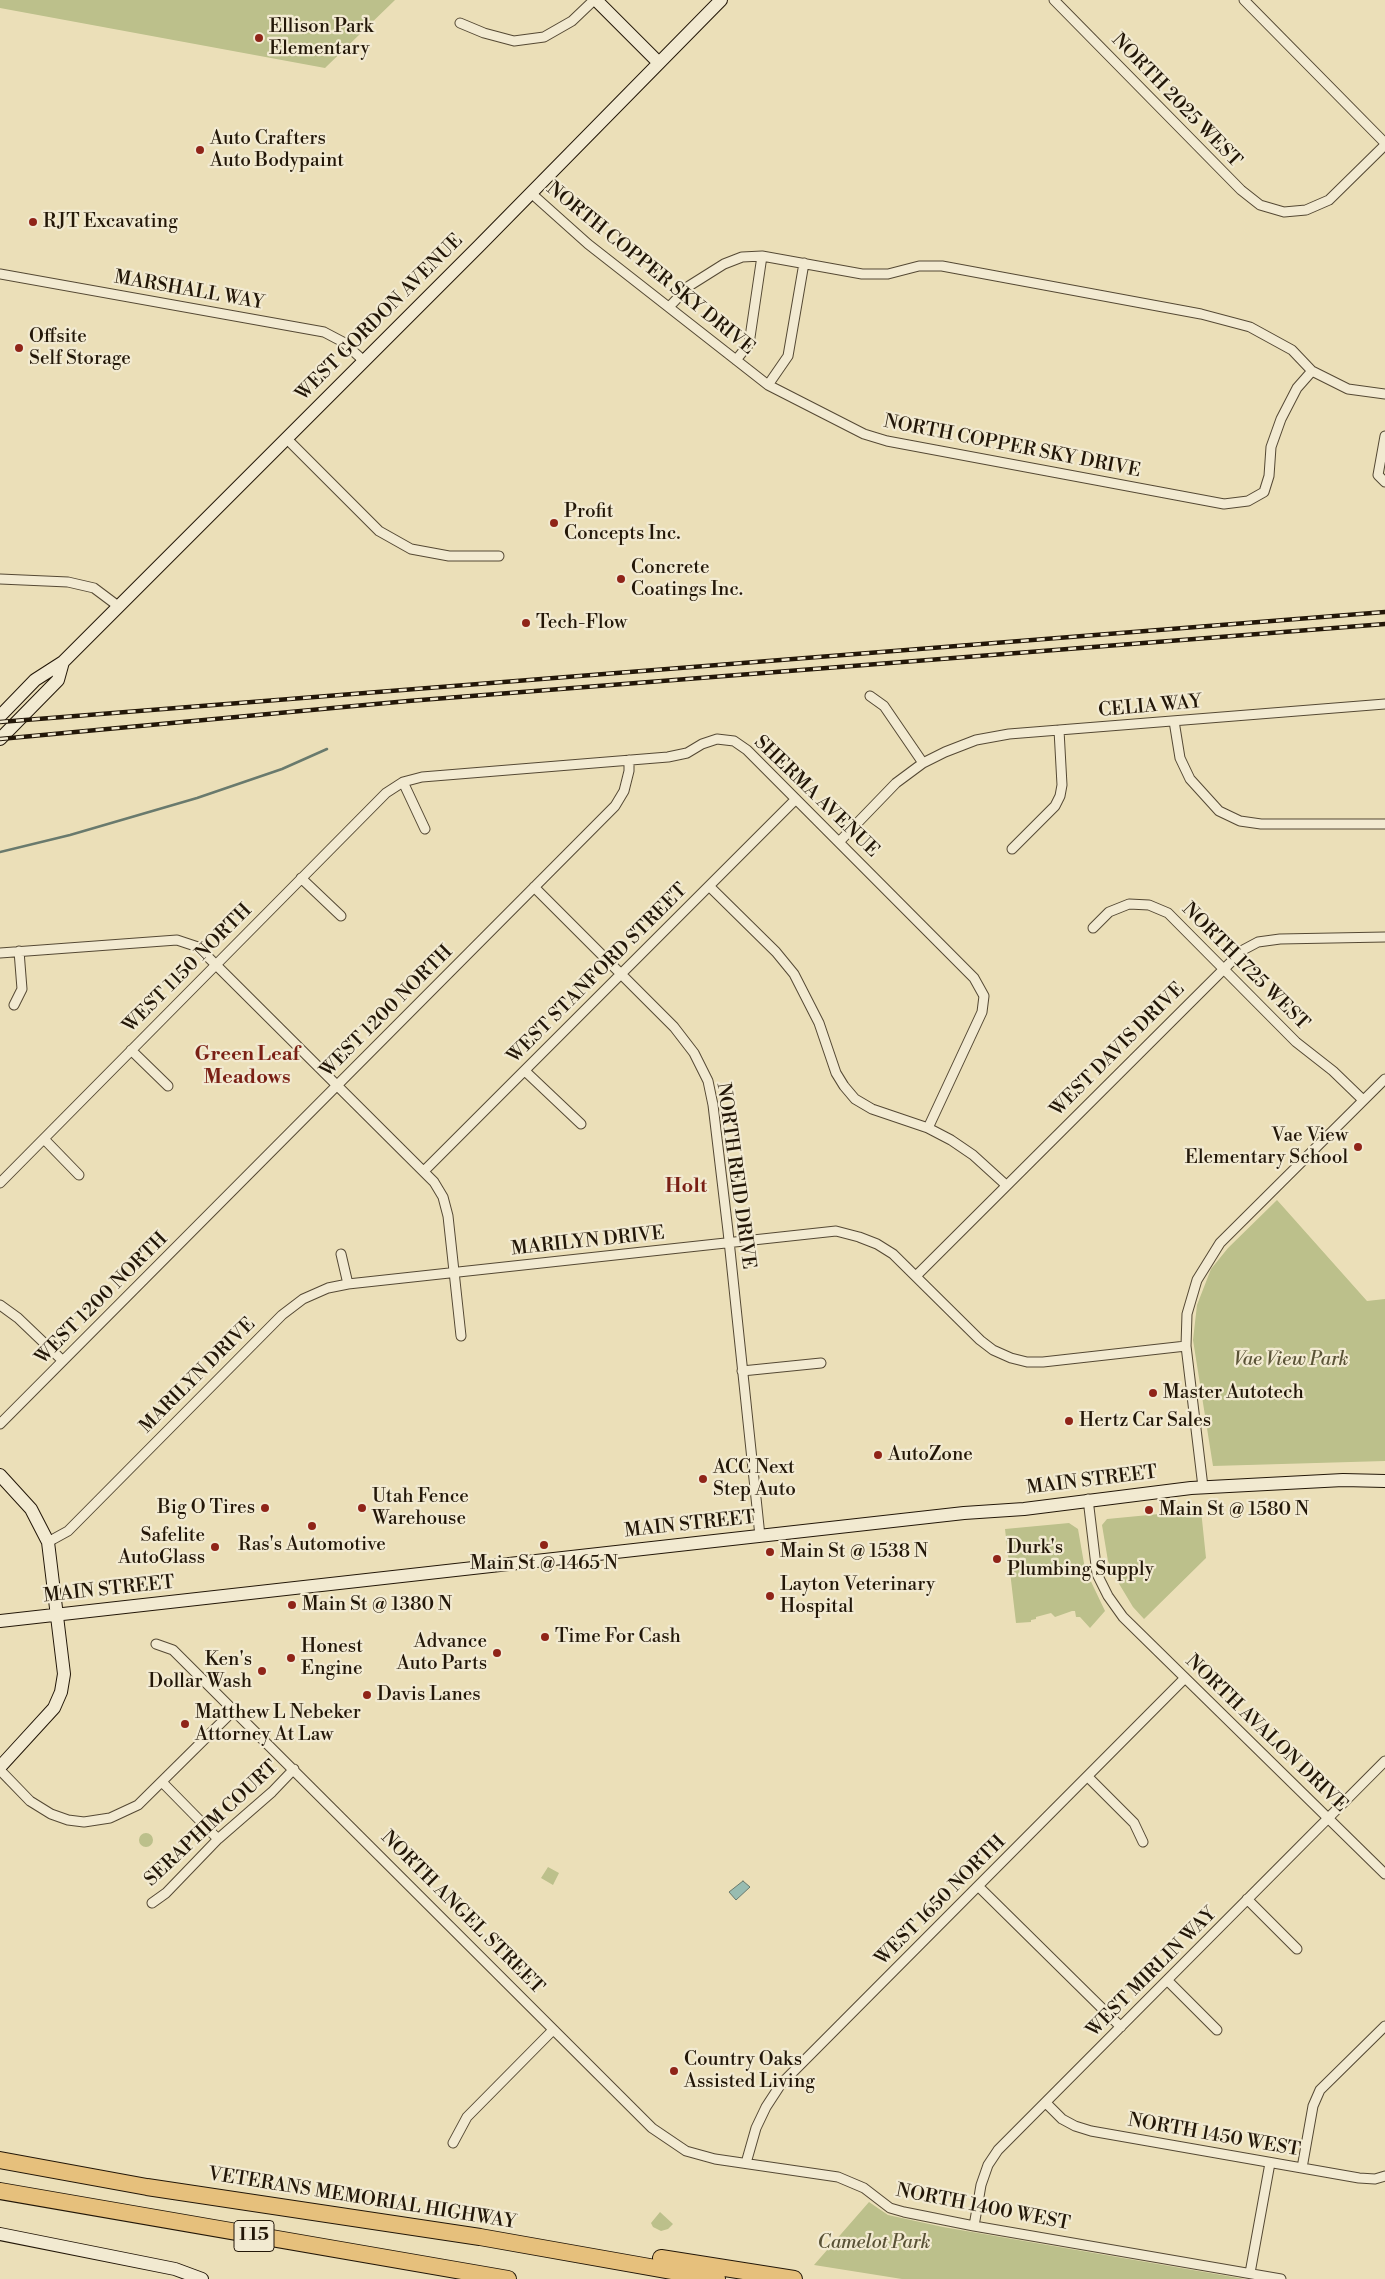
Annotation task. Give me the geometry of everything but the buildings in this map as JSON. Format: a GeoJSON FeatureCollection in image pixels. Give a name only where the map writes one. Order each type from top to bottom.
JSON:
{"type":"FeatureCollection","features":[{"type":"Feature","properties":{"kind":"highway","name":"VETERANS MEMORIAL HIGHWAY"},"geometry":{"type":"LineString","coordinates":[[0,2160],[148,2187],[480,2237],[717,2279]]}},
{"type":"Feature","properties":{"kind":"highway","name":"I 15"},"geometry":{"type":"LineString","coordinates":[[0,2191],[508,2279]]}},
{"type":"Feature","properties":{"kind":"highway"},"geometry":{"type":"LineString","coordinates":[[480,2237],[513,2234],[794,2279]]}},
{"type":"Feature","properties":{"kind":"main road"},"geometry":{"type":"LineString","coordinates":[[595,0],[659,63]]}},
{"type":"Feature","properties":{"kind":"main road","name":"WEST GORDON AVENUE"},"geometry":{"type":"LineString","coordinates":[[0,716],[35,680],[63,662],[721,0]]}},
{"type":"Feature","properties":{"kind":"main road","name":"WEST GORDON AVENUE"},"geometry":{"type":"LineString","coordinates":[[0,739],[58,680],[63,662]]}},
{"type":"Feature","properties":{"kind":"main road"},"geometry":{"type":"LineString","coordinates":[[0,1476],[31,1509],[40,1522],[48,1542],[64,1669],[61,1692],[48,1716],[0,1768]]}},
{"type":"Feature","properties":{"kind":"main road","name":"MAIN STREET"},"geometry":{"type":"LineString","coordinates":[[0,1621],[964,1513],[1024,1509],[1088,1499],[1203,1487],[1343,1480],[1385,1481]]}},
{"type":"Feature","properties":{"kind":"main road"},"geometry":{"type":"LineString","coordinates":[[0,2234],[176,2269],[202,2279]]}},
{"type":"Feature","properties":{"kind":"street"},"geometry":{"type":"LineString","coordinates":[[460,23],[484,34],[514,41],[544,37],[572,21],[595,0]]}},
{"type":"Feature","properties":{"kind":"street","name":"NORTH 2025 WEST"},"geometry":{"type":"LineString","coordinates":[[1054,0],[1241,190],[1260,205],[1284,212],[1306,210],[1329,200],[1385,144]]}},
{"type":"Feature","properties":{"kind":"street"},"geometry":{"type":"LineString","coordinates":[[1244,0],[1385,144]]}},
{"type":"Feature","properties":{"kind":"street","name":"NORTH COPPER SKY DRIVE"},"geometry":{"type":"LineString","coordinates":[[531,193],[588,244],[670,306],[768,385],[864,434],[886,441],[1224,504],[1248,501],[1264,492],[1269,476],[1271,447],[1280,419],[1297,388],[1312,371]]}},
{"type":"Feature","properties":{"kind":"street"},"geometry":{"type":"LineString","coordinates":[[670,306],[689,286],[724,264],[742,257],[762,256],[804,262],[862,274],[888,274],[919,266],[942,266],[1201,314],[1250,327],[1292,350],[1312,371],[1348,389],[1385,394]]}},
{"type":"Feature","properties":{"kind":"street"},"geometry":{"type":"LineString","coordinates":[[736,360],[749,344],[762,256]]}},
{"type":"Feature","properties":{"kind":"street"},"geometry":{"type":"LineString","coordinates":[[768,385],[788,356],[804,262]]}},
{"type":"Feature","properties":{"kind":"street","name":"MARSHALL WAY"},"geometry":{"type":"LineString","coordinates":[[0,274],[324,332],[343,342],[364,361]]}},
{"type":"Feature","properties":{"kind":"street"},"geometry":{"type":"LineString","coordinates":[[1382,479],[1385,436]]}},
{"type":"Feature","properties":{"kind":"street"},"geometry":{"type":"LineString","coordinates":[[286,438],[367,520],[380,531],[411,549],[449,556],[499,556]]}},
{"type":"Feature","properties":{"kind":"street"},"geometry":{"type":"LineString","coordinates":[[0,579],[68,582],[94,588],[118,606]]}},
{"type":"Feature","properties":{"kind":"street"},"geometry":{"type":"LineString","coordinates":[[870,696],[884,706],[923,763]]}},
{"type":"Feature","properties":{"kind":"street","name":"CELIA WAY"},"geometry":{"type":"LineString","coordinates":[[839,842],[896,783],[923,763],[976,740],[1009,734],[1385,704]]}},
{"type":"Feature","properties":{"kind":"street"},"geometry":{"type":"LineString","coordinates":[[1174,721],[1180,758],[1190,779],[1219,811],[1240,821],[1261,824],[1385,824]]}},
{"type":"Feature","properties":{"kind":"street"},"geometry":{"type":"LineString","coordinates":[[1012,848],[1055,806],[1060,796],[1062,785],[1059,730]]}},
{"type":"Feature","properties":{"kind":"street","name":"SHERMA AVENUE"},"geometry":{"type":"LineString","coordinates":[[403,782],[422,777],[629,760],[687,753],[702,744],[716,739],[734,741],[747,750],[974,978],[984,996],[982,1012],[928,1128]]}},
{"type":"Feature","properties":{"kind":"street","name":"WEST 1200 NORTH"},"geometry":{"type":"LineString","coordinates":[[0,1424],[615,806],[624,791],[629,771],[629,760]]}},
{"type":"Feature","properties":{"kind":"street"},"geometry":{"type":"LineString","coordinates":[[403,782],[425,830]]}},
{"type":"Feature","properties":{"kind":"street","name":"WEST 1150 NORTH"},"geometry":{"type":"LineString","coordinates":[[0,1183],[386,793],[403,782]]}},
{"type":"Feature","properties":{"kind":"street","name":"WEST STANFORD STREET"},"geometry":{"type":"LineString","coordinates":[[424,1171],[796,799]]}},
{"type":"Feature","properties":{"kind":"street"},"geometry":{"type":"LineString","coordinates":[[301,878],[341,916]]}},
{"type":"Feature","properties":{"kind":"street"},"geometry":{"type":"LineString","coordinates":[[709,886],[776,952],[794,974],[819,1023],[836,1073],[844,1086],[856,1099],[872,1109],[928,1128],[951,1140],[973,1155],[1006,1185]]}},
{"type":"Feature","properties":{"kind":"street","name":"NORTH REID DRIVE"},"geometry":{"type":"LineString","coordinates":[[534,887],[674,1027],[694,1052],[708,1081],[713,1105],[729,1242],[760,1536]]}},
{"type":"Feature","properties":{"kind":"street","name":"NORTH 1725 WEST"},"geometry":{"type":"LineString","coordinates":[[1093,928],[1109,912],[1129,904],[1149,905],[1168,913],[1296,1042],[1333,1071],[1363,1100]]}},
{"type":"Feature","properties":{"kind":"street","name":"WEST DAVIS DRIVE"},"geometry":{"type":"LineString","coordinates":[[916,1276],[1242,950],[1258,942],[1280,939],[1385,937]]}},
{"type":"Feature","properties":{"kind":"street"},"geometry":{"type":"LineString","coordinates":[[0,953],[177,940],[198,947],[424,1171],[443,1197],[448,1216],[461,1336]]}},
{"type":"Feature","properties":{"kind":"street"},"geometry":{"type":"LineString","coordinates":[[14,1005],[22,989],[19,951]]}},
{"type":"Feature","properties":{"kind":"street"},"geometry":{"type":"LineString","coordinates":[[131,1050],[168,1086]]}},
{"type":"Feature","properties":{"kind":"street"},"geometry":{"type":"LineString","coordinates":[[525,1071],[581,1124]]}},
{"type":"Feature","properties":{"kind":"street"},"geometry":{"type":"LineString","coordinates":[[1203,1487],[1186,1346],[1187,1314],[1190,1297],[1197,1280],[1220,1243],[1385,1079]]}},
{"type":"Feature","properties":{"kind":"street"},"geometry":{"type":"LineString","coordinates":[[44,1139],[79,1175]]}},
{"type":"Feature","properties":{"kind":"street","name":"MARILYN DRIVE"},"geometry":{"type":"LineString","coordinates":[[48,1542],[68,1531],[282,1315],[302,1300],[328,1288],[348,1284],[455,1274],[836,1231],[877,1244],[893,1254],[980,1340],[993,1350],[1019,1360],[1043,1362],[1186,1346]]}},
{"type":"Feature","properties":{"kind":"street"},"geometry":{"type":"LineString","coordinates":[[341,1254],[348,1284]]}},
{"type":"Feature","properties":{"kind":"street"},"geometry":{"type":"LineString","coordinates":[[0,1305],[18,1318],[63,1361]]}},
{"type":"Feature","properties":{"kind":"street"},"geometry":{"type":"LineString","coordinates":[[742,1371],[821,1363]]}},
{"type":"Feature","properties":{"kind":"street","name":"NORTH AVALON DRIVE"},"geometry":{"type":"LineString","coordinates":[[1088,1499],[1097,1574],[1108,1596],[1123,1617],[1385,1874]]}},
{"type":"Feature","properties":{"kind":"street","name":"NORTH ANGEL STREET"},"geometry":{"type":"LineString","coordinates":[[156,1644],[173,1650],[652,2128],[686,2151]]}},
{"type":"Feature","properties":{"kind":"street","name":"WEST 1650 NORTH"},"geometry":{"type":"LineString","coordinates":[[746,2163],[756,2128],[766,2107],[781,2084],[1185,1678]]}},
{"type":"Feature","properties":{"kind":"street"},"geometry":{"type":"LineString","coordinates":[[0,1768],[30,1801],[52,1814],[84,1822],[110,1818],[138,1805],[234,1710]]}},
{"type":"Feature","properties":{"kind":"street","name":"WEST MIRLIN WAY"},"geometry":{"type":"LineString","coordinates":[[974,2226],[981,2185],[988,2165],[998,2150],[1385,1761]]}},
{"type":"Feature","properties":{"kind":"street","name":"SERAPHIM COURT"},"geometry":{"type":"LineString","coordinates":[[152,1903],[166,1892],[218,1839],[272,1792],[294,1769]]}},
{"type":"Feature","properties":{"kind":"street"},"geometry":{"type":"LineString","coordinates":[[1088,1777],[1134,1823],[1143,1842]]}},
{"type":"Feature","properties":{"kind":"street"},"geometry":{"type":"LineString","coordinates":[[162,1782],[218,1839]]}},
{"type":"Feature","properties":{"kind":"street"},"geometry":{"type":"LineString","coordinates":[[978,1887],[1121,2027]]}},
{"type":"Feature","properties":{"kind":"street"},"geometry":{"type":"LineString","coordinates":[[1247,1900],[1297,1948]]}},
{"type":"Feature","properties":{"kind":"street"},"geometry":{"type":"LineString","coordinates":[[1168,1980],[1217,2030]]}},
{"type":"Feature","properties":{"kind":"street"},"geometry":{"type":"LineString","coordinates":[[1302,2168],[1313,2106],[1320,2090],[1385,2026]]}},
{"type":"Feature","properties":{"kind":"street"},"geometry":{"type":"LineString","coordinates":[[453,2143],[467,2117],[553,2030]]}},
{"type":"Feature","properties":{"kind":"street","name":"NORTH 1450 WEST"},"geometry":{"type":"LineString","coordinates":[[1046,2103],[1062,2119],[1091,2131],[1359,2178],[1376,2179],[1385,2176]]}},
{"type":"Feature","properties":{"kind":"street","name":"NORTH 1400 WEST"},"geometry":{"type":"LineString","coordinates":[[686,2151],[715,2159],[838,2177],[864,2188],[890,2208],[974,2226],[1281,2279]]}},
{"type":"Feature","properties":{"kind":"street"},"geometry":{"type":"LineString","coordinates":[[1250,2273],[1270,2163]]}},
{"type":"Feature","properties":{"kind":"green space","name":"Ellison Park Elementary"},"geometry":{"type":"Polygon","coordinates":[[[0,0],[395,0],[325,68],[0,8],[0,0]]]}},
{"type":"Feature","properties":{"kind":"green space","name":"Vae View Park"},"geometry":{"type":"Polygon","coordinates":[[[1277,1200],[1367,1301],[1385,1299],[1385,1461],[1213,1466],[1193,1340],[1197,1305],[1211,1269],[1228,1248],[1277,1200]]]}},
{"type":"Feature","properties":{"kind":"green space"},"geometry":{"type":"Polygon","coordinates":[[[1201,1510],[1206,1558],[1144,1619],[1133,1607],[1115,1577],[1108,1561],[1102,1525],[1107,1519],[1201,1510]]]}},
{"type":"Feature","properties":{"kind":"green space"},"geometry":{"type":"Polygon","coordinates":[[[1069,1523],[1078,1529],[1085,1569],[1105,1611],[1090,1628],[1080,1617],[1076,1617],[1075,1611],[1055,1617],[1051,1613],[1036,1617],[1031,1622],[1016,1623],[1005,1529],[1069,1523]]]}},
{"type":"Feature","properties":{"kind":"green space"},"geometry":{"type":"Polygon","coordinates":[[[143,1833],[149,1833],[153,1840],[149,1847],[143,1847],[139,1843],[139,1837],[143,1833]]]}},
{"type":"Feature","properties":{"kind":"green space"},"geometry":{"type":"Polygon","coordinates":[[[548,1867],[559,1873],[553,1885],[541,1878],[548,1867]]]}},
{"type":"Feature","properties":{"kind":"green space","name":"Camelot Park"},"geometry":{"type":"Polygon","coordinates":[[[869,2202],[888,2215],[943,2227],[1245,2279],[902,2279],[814,2265],[869,2202]]]}},
{"type":"Feature","properties":{"kind":"green space"},"geometry":{"type":"Polygon","coordinates":[[[660,2212],[673,2224],[668,2229],[661,2231],[653,2227],[651,2223],[660,2212]]]}},
{"type":"Feature","properties":{"kind":"water"},"geometry":{"type":"Polygon","coordinates":[[[743,1881],[750,1887],[736,1900],[729,1892],[743,1881]]]}},
{"type":"Feature","properties":{"kind":"waterway"},"geometry":{"type":"LineString","coordinates":[[0,852],[70,835],[197,798],[282,769],[327,749]]}},
{"type":"Feature","properties":{"kind":"railway"},"geometry":{"type":"LineString","coordinates":[[0,722],[1385,612]]}},
{"type":"Feature","properties":{"kind":"railway"},"geometry":{"type":"LineString","coordinates":[[0,739],[408,701],[1385,624]]}},
{"type":"Feature","properties":{"kind":"place","name":"Ellison Park Elementary"},"geometry":{"type":"Point","coordinates":[259,38]}},
{"type":"Feature","properties":{"kind":"place","name":"Auto Crafters Auto Bodypaint"},"geometry":{"type":"Point","coordinates":[200,150]}},
{"type":"Feature","properties":{"kind":"place","name":"RJT Excavating"},"geometry":{"type":"Point","coordinates":[33,222]}},
{"type":"Feature","properties":{"kind":"place","name":"Offsite Self Storage"},"geometry":{"type":"Point","coordinates":[19,348]}},
{"type":"Feature","properties":{"kind":"place","name":"Profit Concepts Inc."},"geometry":{"type":"Point","coordinates":[554,523]}},
{"type":"Feature","properties":{"kind":"place","name":"Concrete Coatings Inc."},"geometry":{"type":"Point","coordinates":[621,579]}},
{"type":"Feature","properties":{"kind":"place","name":"Tech-Flow"},"geometry":{"type":"Point","coordinates":[526,623]}},
{"type":"Feature","properties":{"kind":"place","name":"Vae View Elementary School"},"geometry":{"type":"Point","coordinates":[1358,1147]}},
{"type":"Feature","properties":{"kind":"place","name":"Master Autotech"},"geometry":{"type":"Point","coordinates":[1153,1393]}},
{"type":"Feature","properties":{"kind":"place","name":"Hertz Car Sales"},"geometry":{"type":"Point","coordinates":[1069,1421]}},
{"type":"Feature","properties":{"kind":"place","name":"AutoZone"},"geometry":{"type":"Point","coordinates":[878,1455]}},
{"type":"Feature","properties":{"kind":"place","name":"ACC Next Step Auto"},"geometry":{"type":"Point","coordinates":[703,1479]}},
{"type":"Feature","properties":{"kind":"place","name":"Big O Tires"},"geometry":{"type":"Point","coordinates":[265,1508]}},
{"type":"Feature","properties":{"kind":"place","name":"Utah Fence Warehouse"},"geometry":{"type":"Point","coordinates":[362,1508]}},
{"type":"Feature","properties":{"kind":"place","name":"Main St @ 1580 N"},"geometry":{"type":"Point","coordinates":[1149,1510]}},
{"type":"Feature","properties":{"kind":"place","name":"Ras's Automotive"},"geometry":{"type":"Point","coordinates":[312,1526]}},
{"type":"Feature","properties":{"kind":"place","name":"Main St @ 1465 N"},"geometry":{"type":"Point","coordinates":[544,1545]}},
{"type":"Feature","properties":{"kind":"place","name":"Safelite AutoGlass"},"geometry":{"type":"Point","coordinates":[215,1547]}},
{"type":"Feature","properties":{"kind":"place","name":"Main St @ 1538 N"},"geometry":{"type":"Point","coordinates":[770,1552]}},
{"type":"Feature","properties":{"kind":"place","name":"Durk's Plumbing Supply"},"geometry":{"type":"Point","coordinates":[997,1559]}},
{"type":"Feature","properties":{"kind":"place","name":"Layton Veterinary Hospital"},"geometry":{"type":"Point","coordinates":[770,1596]}},
{"type":"Feature","properties":{"kind":"place","name":"Main St @ 1380 N"},"geometry":{"type":"Point","coordinates":[292,1605]}},
{"type":"Feature","properties":{"kind":"place","name":"Time For Cash"},"geometry":{"type":"Point","coordinates":[545,1637]}},
{"type":"Feature","properties":{"kind":"place","name":"Advance Auto Parts"},"geometry":{"type":"Point","coordinates":[497,1653]}},
{"type":"Feature","properties":{"kind":"place","name":"Honest Engine"},"geometry":{"type":"Point","coordinates":[291,1658]}},
{"type":"Feature","properties":{"kind":"place","name":"Ken's Dollar Wash"},"geometry":{"type":"Point","coordinates":[262,1671]}},
{"type":"Feature","properties":{"kind":"place","name":"Davis Lanes"},"geometry":{"type":"Point","coordinates":[367,1695]}},
{"type":"Feature","properties":{"kind":"place","name":"Matthew L Nebeker Attorney At Law"},"geometry":{"type":"Point","coordinates":[185,1724]}},
{"type":"Feature","properties":{"kind":"place","name":"Country Oaks Assisted Living"},"geometry":{"type":"Point","coordinates":[674,2071]}},
{"type":"Feature","properties":{"kind":"district","name":"Green Leaf Meadows"},"geometry":{"type":"Point","coordinates":[247,1066]}},
{"type":"Feature","properties":{"kind":"district","name":"Holt"},"geometry":{"type":"Point","coordinates":[686,1187]}}]}
